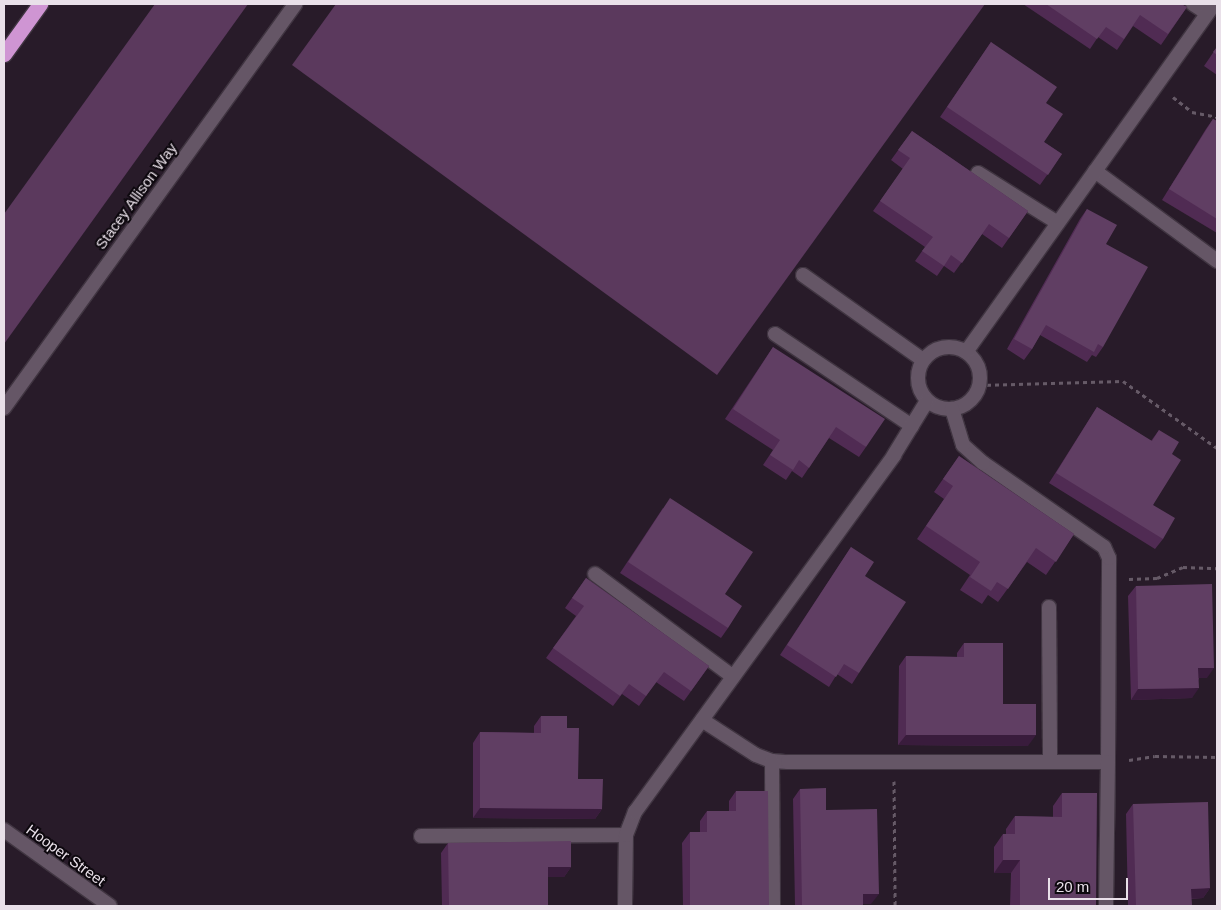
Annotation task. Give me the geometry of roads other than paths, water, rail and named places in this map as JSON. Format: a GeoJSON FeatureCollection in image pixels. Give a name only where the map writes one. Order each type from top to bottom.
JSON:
{"type":"FeatureCollection","features":[{"type":"Feature","properties":{"kind":"highway"},"geometry":{"type":"LineString","coordinates":[[4,54],[40,4]]}},
{"type":"Feature","properties":{"kind":"street","name":"Stacey Allison Way"},"geometry":{"type":"LineString","coordinates":[[4,408],[295,4]]}},
{"type":"Feature","properties":{"kind":"street"},"geometry":{"type":"LineString","coordinates":[[966,352],[1210,8],[1193,4]]}},
{"type":"Feature","properties":{"kind":"street"},"geometry":{"type":"LineString","coordinates":[[1095,171],[1217,261]]}},
{"type":"Feature","properties":{"kind":"street"},"geometry":{"type":"LineString","coordinates":[[978,173],[1058,223]]}},
{"type":"Feature","properties":{"kind":"street"},"geometry":{"type":"LineString","coordinates":[[802,275],[923,360]]}},
{"type":"Feature","properties":{"kind":"street"},"geometry":{"type":"LineString","coordinates":[[775,334],[912,426]]}},
{"type":"Feature","properties":{"kind":"street"},"geometry":{"type":"LineString","coordinates":[[951,346],[966,352],[975,361],[980,372],[979,385],[970,401],[952,409],[938,407],[927,401],[919,388],[917,373],[923,360],[935,349],[951,346]]}},
{"type":"Feature","properties":{"kind":"street"},"geometry":{"type":"LineString","coordinates":[[625,906],[626,835],[635,812],[894,455],[927,401]]}},
{"type":"Feature","properties":{"kind":"street"},"geometry":{"type":"LineString","coordinates":[[952,409],[963,444],[983,463],[1104,547],[1109,558],[1106,906]]}},
{"type":"Feature","properties":{"kind":"street"},"geometry":{"type":"LineString","coordinates":[[595,574],[733,677]]}},
{"type":"Feature","properties":{"kind":"street"},"geometry":{"type":"LineString","coordinates":[[1049,607],[1050,762]]}},
{"type":"Feature","properties":{"kind":"street"},"geometry":{"type":"LineString","coordinates":[[702,720],[756,755],[772,761],[1108,762]]}},
{"type":"Feature","properties":{"kind":"street"},"geometry":{"type":"LineString","coordinates":[[772,761],[773,906]]}},
{"type":"Feature","properties":{"kind":"street","name":"Hooper Street"},"geometry":{"type":"LineString","coordinates":[[4,830],[110,906]]}},
{"type":"Feature","properties":{"kind":"street"},"geometry":{"type":"LineString","coordinates":[[421,836],[626,835]]}}]}
